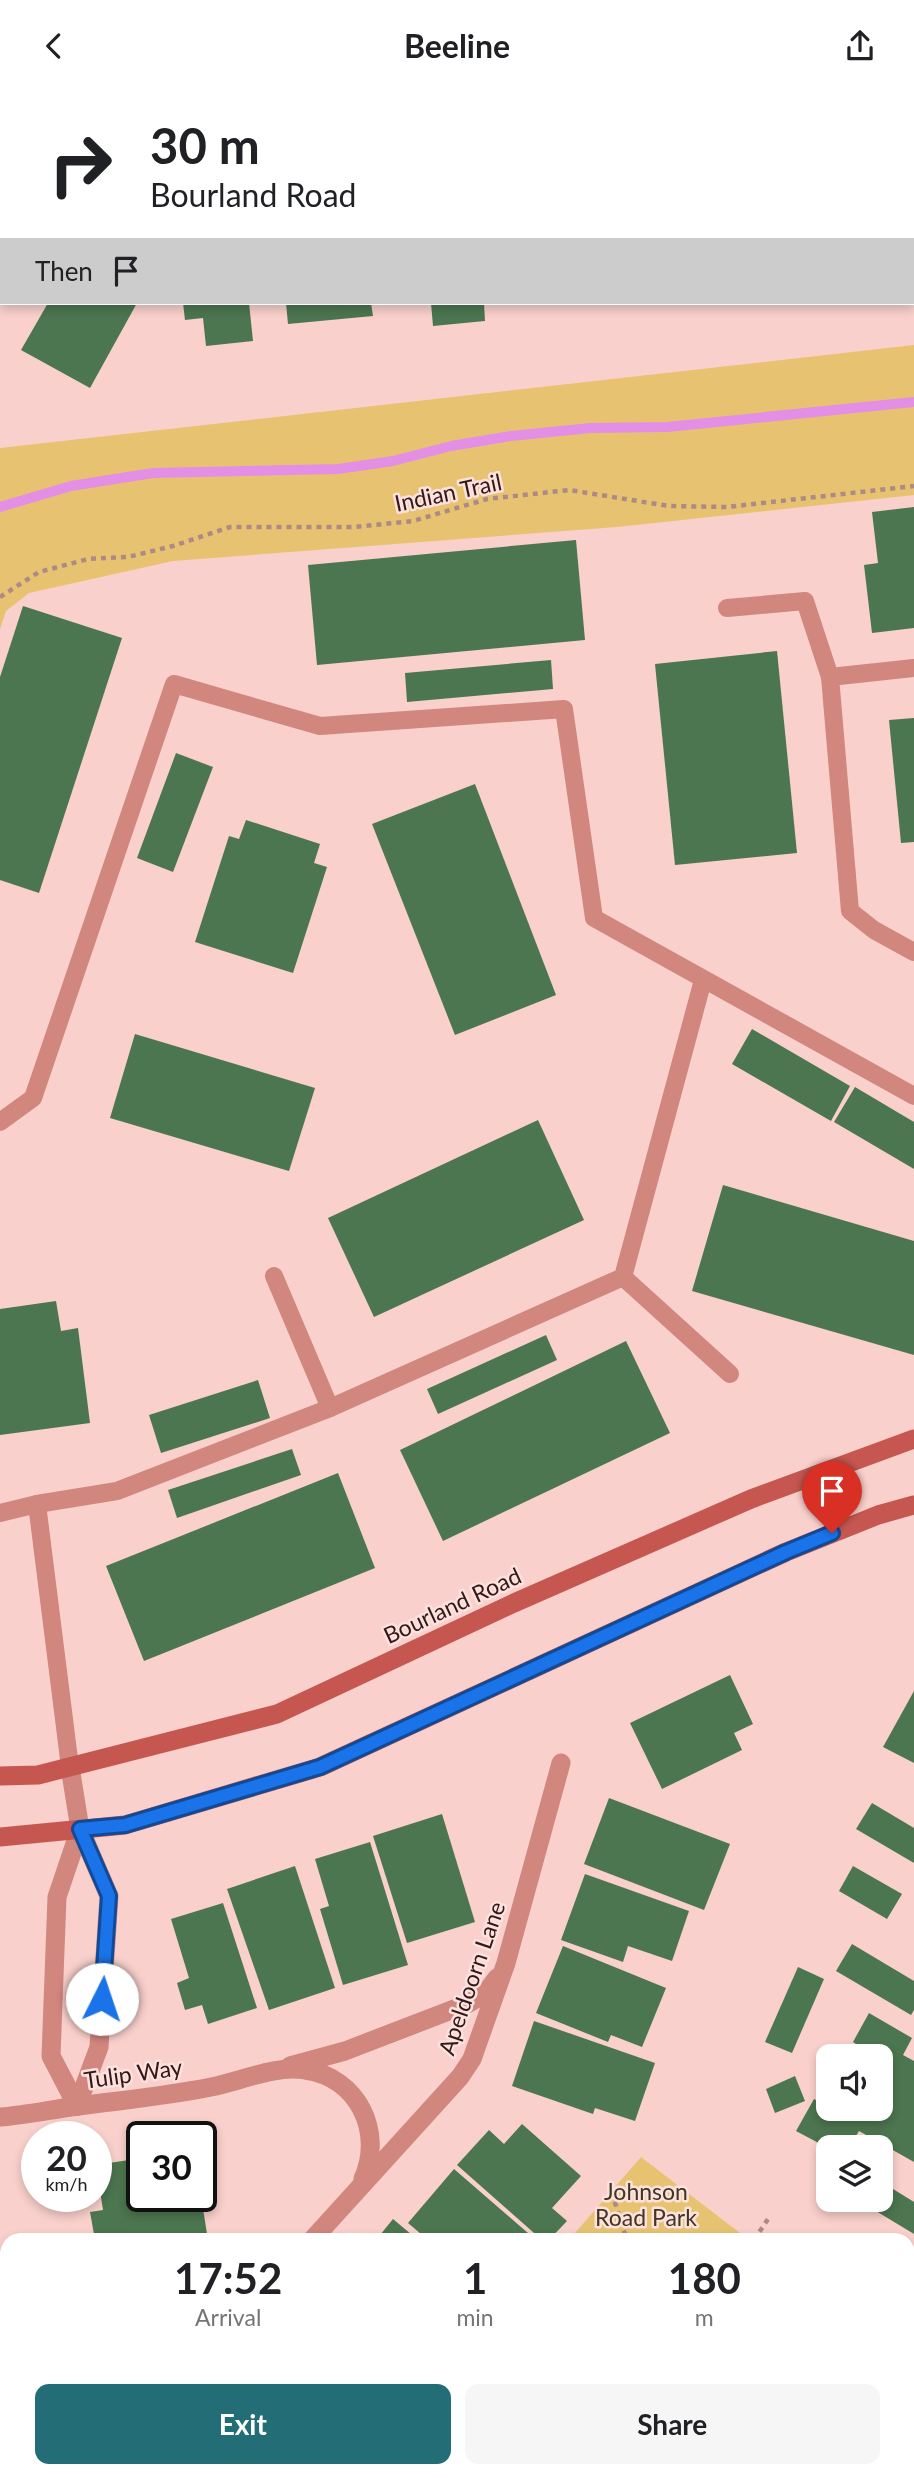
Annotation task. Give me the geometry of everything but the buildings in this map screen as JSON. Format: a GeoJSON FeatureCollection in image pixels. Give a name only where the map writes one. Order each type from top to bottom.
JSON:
{"type":"FeatureCollection","features":[{"type":"Feature","properties":{"kind":"main road","name":"Bourland Road"},"geometry":{"type":"LineString","coordinates":[[0,1776],[38,1775],[277,1714],[514,1602],[751,1499],[914,1439]]}},
{"type":"Feature","properties":{"kind":"main road"},"geometry":{"type":"LineString","coordinates":[[0,1837],[125,1825],[320,1767],[786,1552],[878,1515],[914,1505]]}},
{"type":"Feature","properties":{"kind":"street","name":"Apeldoorn Lane"},"geometry":{"type":"LineString","coordinates":[[318,2233],[467,2069],[506,1963],[561,1763]]}},
{"type":"Feature","properties":{"kind":"street"},"geometry":{"type":"LineString","coordinates":[[70,1767],[80,1829],[109,1896],[99,2047],[77,2106]]}},
{"type":"Feature","properties":{"kind":"street"},"geometry":{"type":"LineString","coordinates":[[77,2106],[51,2056],[57,1897],[80,1829]]}},
{"type":"Feature","properties":{"kind":"street","name":"Tulip Way"},"geometry":{"type":"LineString","coordinates":[[272,2072],[309,2059],[345,2051],[467,2004],[485,1994],[506,1963]]}},
{"type":"Feature","properties":{"kind":"street","name":"Tulip Way"},"geometry":{"type":"LineString","coordinates":[[0,2117],[154,2098],[272,2072],[294,2069],[319,2073],[341,2085],[359,2103],[369,2126],[371,2151],[365,2176],[351,2197]]}},
{"type":"Feature","properties":{"kind":"lane"},"geometry":{"type":"LineString","coordinates":[[727,608],[805,601],[830,677],[850,911],[874,930],[914,953]]}},
{"type":"Feature","properties":{"kind":"lane"},"geometry":{"type":"LineString","coordinates":[[830,677],[914,668]]}},
{"type":"Feature","properties":{"kind":"lane"},"geometry":{"type":"LineString","coordinates":[[0,1122],[33,1098],[174,684],[320,726],[564,709],[594,918],[914,1096]]}},
{"type":"Feature","properties":{"kind":"lane"},"geometry":{"type":"LineString","coordinates":[[623,1277],[703,980]]}},
{"type":"Feature","properties":{"kind":"lane"},"geometry":{"type":"LineString","coordinates":[[274,1276],[330,1408]]}},
{"type":"Feature","properties":{"kind":"lane"},"geometry":{"type":"LineString","coordinates":[[623,1277],[730,1374]]}},
{"type":"Feature","properties":{"kind":"lane"},"geometry":{"type":"LineString","coordinates":[[0,1513],[117,1491],[330,1408],[623,1277]]}},
{"type":"Feature","properties":{"kind":"lane"},"geometry":{"type":"LineString","coordinates":[[37,1504],[70,1767]]}},
{"type":"Feature","properties":{"kind":"path","name":"Indian Trail"},"geometry":{"type":"LineString","coordinates":[[0,597],[39,572],[88,559],[128,557],[173,546],[230,527],[354,527],[401,522],[487,499],[569,490],[669,506],[727,507],[914,487]]}},
{"type":"Feature","properties":{"kind":"path"},"geometry":{"type":"LineString","coordinates":[[610,2193],[617,2204],[624,2233]]}},
{"type":"Feature","properties":{"kind":"path"},"geometry":{"type":"LineString","coordinates":[[759,2233],[770,2216]]}},
{"type":"Feature","properties":{"kind":"green space"},"geometry":{"type":"Polygon","coordinates":[[[914,345],[914,495],[617,527],[173,561],[29,593],[6,611],[0,629],[0,448],[914,345]]]}},
{"type":"Feature","properties":{"kind":"green space","name":"Johnson Road Park"},"geometry":{"type":"Polygon","coordinates":[[[641,2157],[740,2233],[575,2233],[641,2157]]]}},
{"type":"Feature","properties":{"kind":"waterway"},"geometry":{"type":"LineString","coordinates":[[0,507],[71,486],[153,473],[338,469],[393,461],[451,446],[511,436],[591,428],[667,427],[914,402]]}},
{"type":"Feature","properties":{"kind":"route"},"geometry":{"type":"LineString","coordinates":[[102,1999],[109,1896],[80,1829],[125,1825],[320,1767],[832,1533]]}}]}
